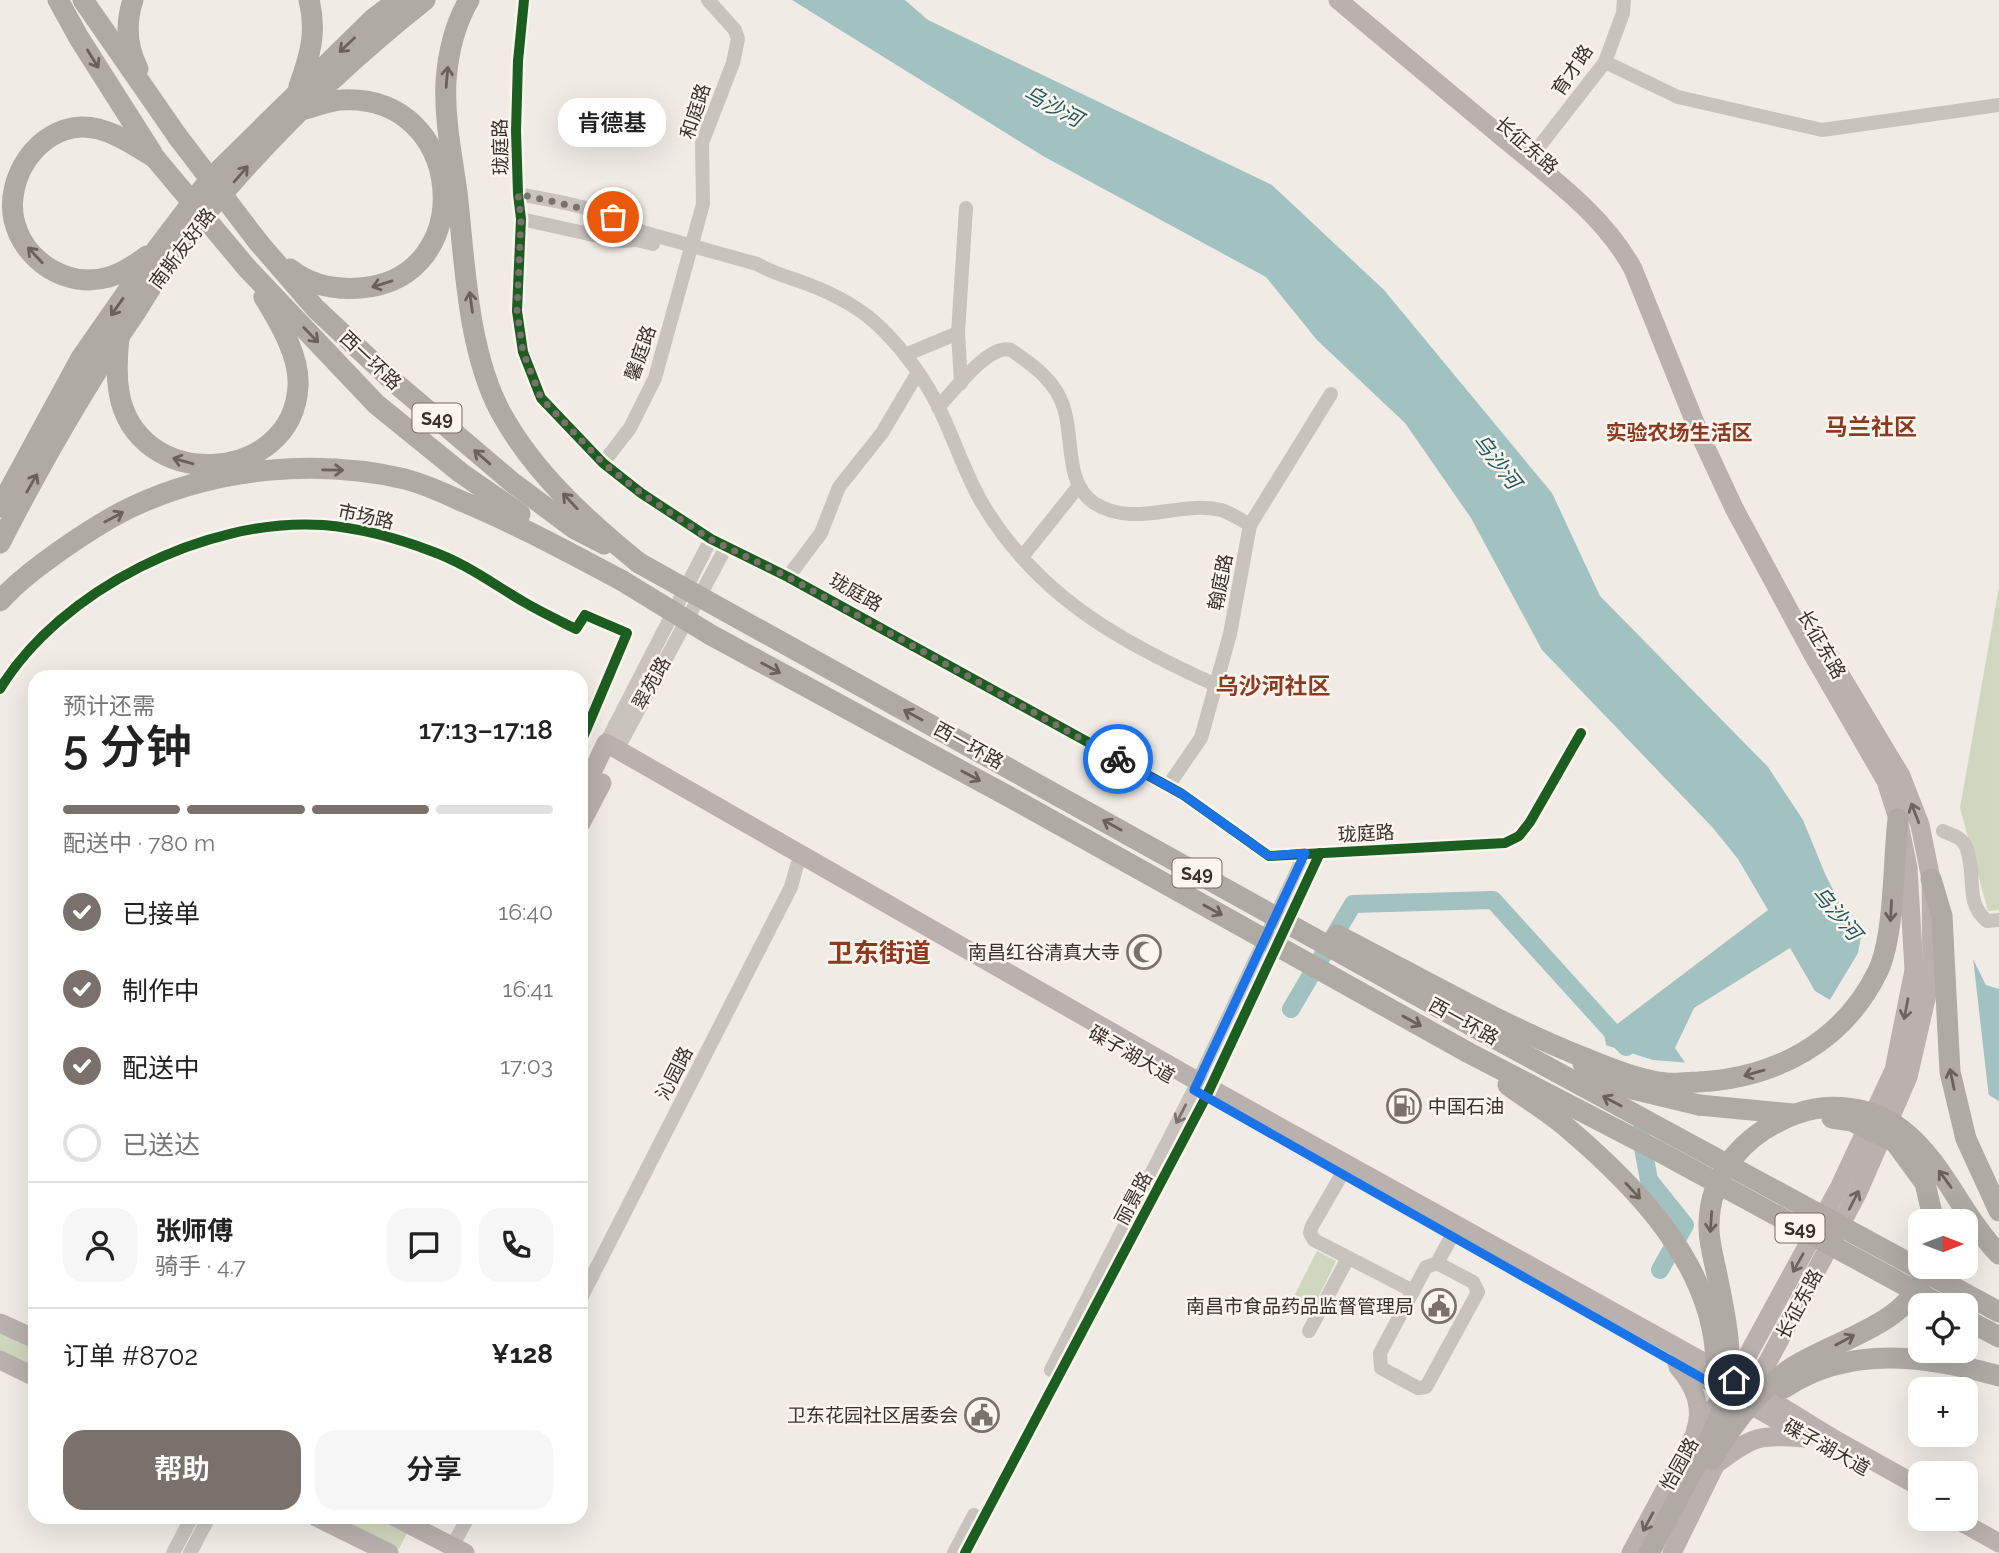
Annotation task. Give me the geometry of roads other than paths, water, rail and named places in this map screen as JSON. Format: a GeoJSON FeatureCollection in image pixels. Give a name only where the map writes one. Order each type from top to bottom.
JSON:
{"type":"FeatureCollection","features":[{"type":"Feature","properties":{"kind":"highway","name":"西一环路"},"geometry":{"type":"LineString","coordinates":[[58,0],[155,158],[247,268],[376,404],[471,480],[621,580],[711,635],[1017,801],[1469,1053],[1660,1152],[1918,1293]]}},
{"type":"Feature","properties":{"kind":"highway","name":"西一环路"},"geometry":{"type":"LineString","coordinates":[[83,0],[178,137],[259,243],[316,309],[393,381],[513,483],[575,529],[1483,1032],[1999,1312]]}},
{"type":"Feature","properties":{"kind":"highway"},"geometry":{"type":"LineString","coordinates":[[134,0],[127,25],[136,67],[178,137]]}},
{"type":"Feature","properties":{"kind":"highway"},"geometry":{"type":"LineString","coordinates":[[259,243],[295,273],[315,284],[350,289],[368,288],[400,277],[427,252],[437,232],[442,213],[442,174],[427,140],[413,124],[377,104],[340,100],[300,101],[314,33],[309,0]]}},
{"type":"Feature","properties":{"kind":"highway","name":"南斯友好路"},"geometry":{"type":"LineString","coordinates":[[0,543],[100,365],[177,249],[300,101],[373,19],[398,0]]}},
{"type":"Feature","properties":{"kind":"highway","name":"南斯友好路"},"geometry":{"type":"LineString","coordinates":[[0,507],[81,358],[159,246],[211,178],[300,101],[425,0]]}},
{"type":"Feature","properties":{"kind":"highway"},"geometry":{"type":"LineString","coordinates":[[469,0],[452,46],[446,103],[470,301],[486,376],[500,410],[544,474],[590,523],[639,563]]}},
{"type":"Feature","properties":{"kind":"highway"},"geometry":{"type":"LineString","coordinates":[[155,158],[105,131],[83,127],[60,131],[42,141],[28,156],[17,178],[13,197],[14,219],[20,237],[34,258],[53,271],[71,278],[92,280],[110,277],[131,268],[159,246]]}},
{"type":"Feature","properties":{"kind":"highway"},"geometry":{"type":"LineString","coordinates":[[119,335],[116,361],[119,394],[127,417],[138,435],[159,452],[183,463],[207,465],[235,462],[257,452],[277,437],[294,409],[299,384],[294,360],[283,333],[247,268]]}},
{"type":"Feature","properties":{"kind":"highway"},"geometry":{"type":"LineString","coordinates":[[0,601],[42,563],[89,530],[134,506],[188,486],[237,474],[297,470],[352,470],[406,480],[506,519],[621,580]]}},
{"type":"Feature","properties":{"kind":"highway"},"geometry":{"type":"LineString","coordinates":[[1534,1037],[1621,1072],[1666,1083],[1729,1080],[1772,1069],[1817,1046],[1853,1011],[1879,970],[1890,927],[1898,819]]}},
{"type":"Feature","properties":{"kind":"highway"},"geometry":{"type":"LineString","coordinates":[[1137,839],[1222,874],[1624,1087],[1699,1105],[1852,1121],[1895,1142],[1925,1183],[1931,1209]]}},
{"type":"Feature","properties":{"kind":"highway"},"geometry":{"type":"LineString","coordinates":[[1931,879],[1942,916],[1950,1072],[1966,1139],[1999,1211]]}},
{"type":"Feature","properties":{"kind":"highway"},"geometry":{"type":"LineString","coordinates":[[1469,1053],[1564,1125],[1616,1174],[1658,1219],[1689,1265],[1708,1311],[1716,1346],[1716,1389],[1706,1433],[1683,1499]]}},
{"type":"Feature","properties":{"kind":"highway"},"geometry":{"type":"LineString","coordinates":[[1661,1553],[1723,1406],[1730,1371],[1728,1327],[1709,1227],[1713,1200],[1723,1170],[1746,1142],[1774,1122],[1814,1107],[1868,1112],[1900,1129],[1925,1153],[1999,1254]]}},
{"type":"Feature","properties":{"kind":"highway"},"geometry":{"type":"LineString","coordinates":[[1649,1553],[1747,1407],[1789,1369],[1888,1318],[1917,1293],[1922,1279]]}},
{"type":"Feature","properties":{"kind":"highway"},"geometry":{"type":"LineString","coordinates":[[1978,1326],[1999,1337]]}},
{"type":"Feature","properties":{"kind":"highway"},"geometry":{"type":"LineString","coordinates":[[1683,1499],[1753,1412],[1787,1386],[1824,1368],[1862,1358],[1907,1357],[1966,1367],[1999,1376]]}},
{"type":"Feature","properties":{"kind":"main road","name":"长征东路"},"geometry":{"type":"LineString","coordinates":[[1338,0],[1553,180],[1604,227],[1624,253],[1728,496],[1812,653],[1886,781],[1898,819],[1908,868],[1914,970],[1901,1073],[1730,1386]]}},
{"type":"Feature","properties":{"kind":"main road","name":"长征东路"},"geometry":{"type":"LineString","coordinates":[[1356,0],[1535,152],[1612,221],[1630,242],[1642,264],[1709,432],[1825,650],[1900,776],[1920,825],[1931,879],[1932,973],[1901,1073],[1858,1192],[1750,1397]]}},
{"type":"Feature","properties":{"kind":"main road","name":"翠苑路"},"geometry":{"type":"LineString","coordinates":[[588,785],[609,752]]}},
{"type":"Feature","properties":{"kind":"main road","name":"翠苑路"},"geometry":{"type":"LineString","coordinates":[[588,804],[609,752]]}},
{"type":"Feature","properties":{"kind":"main road","name":"碟子湖大道"},"geometry":{"type":"LineString","coordinates":[[609,752],[797,865],[1202,1089],[1342,1174],[1666,1350]]}},
{"type":"Feature","properties":{"kind":"main road","name":"碟子湖大道"},"geometry":{"type":"LineString","coordinates":[[609,752],[1750,1397],[1908,1492]]}},
{"type":"Feature","properties":{"kind":"main road"},"geometry":{"type":"LineString","coordinates":[[0,1323],[28,1336]]}},
{"type":"Feature","properties":{"kind":"main road"},"geometry":{"type":"LineString","coordinates":[[1666,1350],[1726,1349],[1747,1339],[1764,1326]]}},
{"type":"Feature","properties":{"kind":"main road"},"geometry":{"type":"LineString","coordinates":[[1716,1465],[1744,1443],[1760,1437],[1811,1432],[1783,1381],[1780,1366],[1782,1336]]}},
{"type":"Feature","properties":{"kind":"main road"},"geometry":{"type":"LineString","coordinates":[[1666,1350],[1686,1377],[1696,1397],[1700,1412],[1694,1436]]}},
{"type":"Feature","properties":{"kind":"main road"},"geometry":{"type":"LineString","coordinates":[[0,1360],[28,1374]]}},
{"type":"Feature","properties":{"kind":"main road","name":"怡园路"},"geometry":{"type":"LineString","coordinates":[[1631,1553],[1694,1436],[1730,1386]]}},
{"type":"Feature","properties":{"kind":"main road","name":"怡园路"},"geometry":{"type":"LineString","coordinates":[[1672,1553],[1750,1397]]}},
{"type":"Feature","properties":{"kind":"main road","name":"碟子湖大道"},"geometry":{"type":"LineString","coordinates":[[1811,1432],[1908,1481]]}},
{"type":"Feature","properties":{"kind":"main road"},"geometry":{"type":"LineString","coordinates":[[1978,1519],[1999,1530]]}},
{"type":"Feature","properties":{"kind":"main road"},"geometry":{"type":"LineString","coordinates":[[330,1524],[389,1553]]}},
{"type":"Feature","properties":{"kind":"main road"},"geometry":{"type":"LineString","coordinates":[[409,1524],[459,1550]]}},
{"type":"Feature","properties":{"kind":"main road"},"geometry":{"type":"LineString","coordinates":[[1978,1531],[1999,1543]]}},
{"type":"Feature","properties":{"kind":"street","name":"珑庭路"},"geometry":{"type":"LineString","coordinates":[[524,0],[517,89],[518,194],[521,219],[517,311],[523,352],[541,398],[603,463],[641,493],[710,539],[788,577],[1182,794],[1269,856],[1505,843],[1519,836],[1530,822],[1581,733]]}},
{"type":"Feature","properties":{"kind":"street","name":"和庭路"},"geometry":{"type":"LineString","coordinates":[[691,250],[703,204],[702,143],[733,63],[738,39],[735,30],[708,0]]}},
{"type":"Feature","properties":{"kind":"street","name":"育才路"},"geometry":{"type":"LineString","coordinates":[[1535,152],[1605,62],[1623,13],[1624,0]]}},
{"type":"Feature","properties":{"kind":"street"},"geometry":{"type":"LineString","coordinates":[[1605,62],[1678,97],[1822,130],[1999,105]]}},
{"type":"Feature","properties":{"kind":"street"},"geometry":{"type":"LineString","coordinates":[[518,194],[626,222],[639,231],[691,250]]}},
{"type":"Feature","properties":{"kind":"street"},"geometry":{"type":"LineString","coordinates":[[961,383],[958,333],[966,208]]}},
{"type":"Feature","properties":{"kind":"street"},"geometry":{"type":"LineString","coordinates":[[521,219],[621,241],[638,240],[757,264],[773,274],[811,285],[848,303],[880,327],[905,355],[938,407],[962,464],[982,502],[1007,541],[1022,557],[1055,590],[1090,619],[1131,645],[1216,685]]}},
{"type":"Feature","properties":{"kind":"street","name":"馨庭路"},"geometry":{"type":"LineString","coordinates":[[603,463],[630,428],[655,378],[691,250]]}},
{"type":"Feature","properties":{"kind":"street"},"geometry":{"type":"LineString","coordinates":[[905,355],[958,333]]}},
{"type":"Feature","properties":{"kind":"street"},"geometry":{"type":"LineString","coordinates":[[938,407],[984,359],[999,349],[1011,350],[1052,385],[1065,411],[1070,432],[1073,471],[1078,487],[1094,502],[1111,510],[1149,515],[1185,509],[1223,511],[1250,525]]}},
{"type":"Feature","properties":{"kind":"street"},"geometry":{"type":"LineString","coordinates":[[788,577],[821,533],[839,487],[882,433],[918,374]]}},
{"type":"Feature","properties":{"kind":"street","name":"翰庭路"},"geometry":{"type":"LineString","coordinates":[[1167,786],[1201,738],[1230,634],[1250,525],[1331,394]]}},
{"type":"Feature","properties":{"kind":"street"},"geometry":{"type":"LineString","coordinates":[[1022,557],[1078,487]]}},
{"type":"Feature","properties":{"kind":"street","name":"市场路"},"geometry":{"type":"LineString","coordinates":[[0,689],[43,635],[78,605],[149,562],[193,545],[240,533],[290,526],[323,525],[377,534],[431,551],[470,568],[524,602],[576,629],[585,615],[627,633],[588,726]]}},
{"type":"Feature","properties":{"kind":"street","name":"翠苑路"},"geometry":{"type":"LineString","coordinates":[[609,752],[710,539]]}},
{"type":"Feature","properties":{"kind":"street","name":"翠苑路"},"geometry":{"type":"LineString","coordinates":[[609,752],[726,547]]}},
{"type":"Feature","properties":{"kind":"street"},"geometry":{"type":"LineString","coordinates":[[588,764],[609,752]]}},
{"type":"Feature","properties":{"kind":"street"},"geometry":{"type":"LineString","coordinates":[[1943,831],[1966,844],[1972,871],[1973,905],[1977,913],[1987,921],[1999,920]]}},
{"type":"Feature","properties":{"kind":"street","name":"丽景路"},"geometry":{"type":"LineString","coordinates":[[954,1553],[1202,1089],[1305,853]]}},
{"type":"Feature","properties":{"kind":"street","name":"丽景路"},"geometry":{"type":"LineString","coordinates":[[965,1553],[1320,853]]}},
{"type":"Feature","properties":{"kind":"street","name":"沁园路"},"geometry":{"type":"LineString","coordinates":[[588,1284],[791,887],[797,865]]}},
{"type":"Feature","properties":{"kind":"street"},"geometry":{"type":"LineString","coordinates":[[1342,1174],[1312,1226],[1310,1233],[1314,1240],[1413,1291]]}},
{"type":"Feature","properties":{"kind":"street"},"geometry":{"type":"LineString","coordinates":[[1437,1263],[1473,1282],[1478,1292],[1426,1387],[1418,1388],[1381,1368],[1380,1353],[1426,1267],[1437,1263],[1452,1236]]}},
{"type":"Feature","properties":{"kind":"street"},"geometry":{"type":"LineString","coordinates":[[1309,1331],[1348,1258]]}},
{"type":"Feature","properties":{"kind":"street"},"geometry":{"type":"LineString","coordinates":[[173,1553],[188,1524]]}},
{"type":"Feature","properties":{"kind":"street"},"geometry":{"type":"LineString","coordinates":[[190,1553],[205,1524]]}},
{"type":"Feature","properties":{"kind":"street"},"geometry":{"type":"LineString","coordinates":[[459,1550],[465,1524]]}},
{"type":"Feature","properties":{"kind":"water","name":"乌沙河"},"geometry":{"type":"Polygon","coordinates":[[[792,0],[905,0],[928,20],[1272,185],[1384,290],[1552,493],[1600,596],[1768,767],[1803,820],[1826,876],[1850,923],[1870,935],[1969,951],[1986,985],[1999,989],[1999,1101],[1815,991],[1790,948],[1694,1008],[1675,1048],[1706,1093],[1627,1148],[1604,1034],[1768,910],[1738,859],[1713,828],[1542,650],[1471,518],[1405,423],[1317,340],[1266,277],[1043,156],[792,0]]]}},
{"type":"Feature","properties":{"kind":"waterway"},"geometry":{"type":"LineString","coordinates":[[1291,1009],[1353,904],[1493,900],[1626,1047]]}},
{"type":"Feature","properties":{"kind":"waterway"},"geometry":{"type":"LineString","coordinates":[[1640,1132],[1649,1180],[1685,1225],[1660,1270]]}},
{"type":"Feature","properties":{"kind":"place","name":"肯德基"},"geometry":{"type":"Point","coordinates":[613,217]}},
{"type":"Feature","properties":{"kind":"place","name":"南昌红谷清真大寺"},"geometry":{"type":"Point","coordinates":[1144,952]}},
{"type":"Feature","properties":{"kind":"place","name":"中国石油"},"geometry":{"type":"Point","coordinates":[1404,1106]}},
{"type":"Feature","properties":{"kind":"place","name":"南昌市食品药品监督管理局"},"geometry":{"type":"Point","coordinates":[1439,1306]}},
{"type":"Feature","properties":{"kind":"place","name":"卫东花园社区居委会"},"geometry":{"type":"Point","coordinates":[982,1415]}},
{"type":"Feature","properties":{"kind":"district","name":"马兰社区"},"geometry":{"type":"Point","coordinates":[1871,426]}},
{"type":"Feature","properties":{"kind":"district","name":"实验农场生活区"},"geometry":{"type":"Point","coordinates":[1679,432]}},
{"type":"Feature","properties":{"kind":"district","name":"乌沙河社区"},"geometry":{"type":"Point","coordinates":[1273,685]}},
{"type":"Feature","properties":{"kind":"district","name":"卫东街道"},"geometry":{"type":"Point","coordinates":[879,953]}}]}
